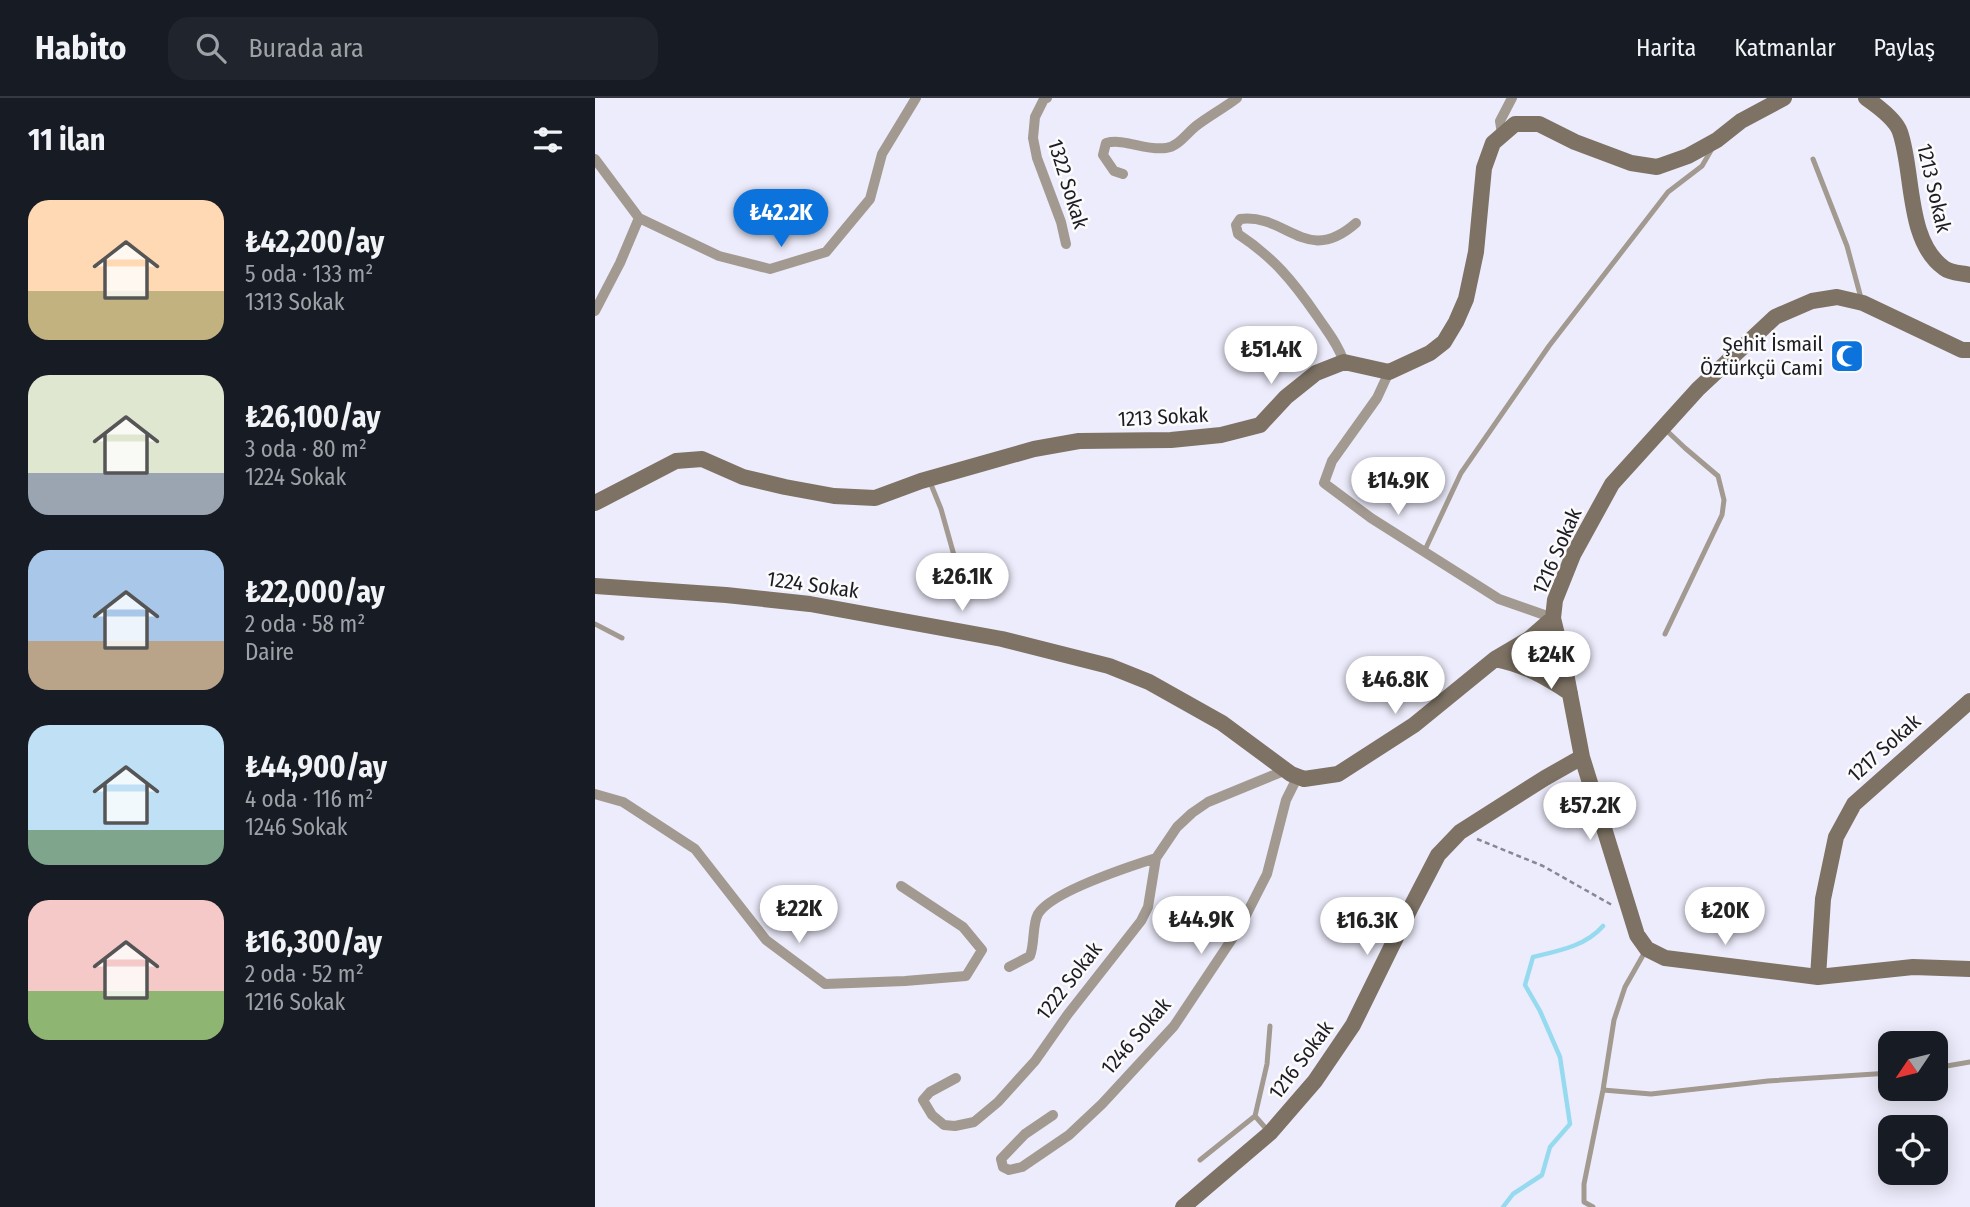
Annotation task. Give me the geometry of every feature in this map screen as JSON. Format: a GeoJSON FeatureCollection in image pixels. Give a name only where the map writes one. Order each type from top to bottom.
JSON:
{"type":"FeatureCollection","features":[{"type":"Feature","properties":{"kind":"street"},"geometry":{"type":"LineString","coordinates":[[595,159],[639,218],[719,256],[770,269],[826,252],[870,199],[882,154],[916,98]]}},
{"type":"Feature","properties":{"kind":"street","name":"1322 Sokak"},"geometry":{"type":"LineString","coordinates":[[1047,98],[1035,117],[1033,138],[1037,158],[1061,222],[1066,244]]}},
{"type":"Feature","properties":{"kind":"street","name":"1322 Sokak"},"geometry":{"type":"LineString","coordinates":[[1123,174],[1114,171],[1103,155],[1106,143],[1114,141],[1168,148],[1237,98]]}},
{"type":"Feature","properties":{"kind":"street"},"geometry":{"type":"LineString","coordinates":[[1502,134],[1500,121],[1512,98]]}},
{"type":"Feature","properties":{"kind":"street"},"geometry":{"type":"LineString","coordinates":[[1356,223],[1343,234],[1324,242],[1308,239],[1252,217],[1240,219],[1236,225],[1238,234],[1262,251],[1290,278],[1339,346],[1345,362],[1389,372],[1430,354],[1444,342],[1456,322],[1466,299],[1476,252],[1484,168],[1493,143],[1515,124],[1539,124],[1574,142],[1631,163],[1657,167],[1688,156],[1741,121],[1784,98]]}},
{"type":"Feature","properties":{"kind":"street","name":"1213 Sokak"},"geometry":{"type":"LineString","coordinates":[[1866,98],[1879,107],[1900,129],[1919,230],[1927,251],[1945,270],[1970,275]]}},
{"type":"Feature","properties":{"kind":"street"},"geometry":{"type":"LineString","coordinates":[[595,311],[639,218]]}},
{"type":"Feature","properties":{"kind":"street","name":"1216 Sokak"},"geometry":{"type":"LineString","coordinates":[[1184,1207],[1270,1133],[1315,1081],[1353,1025],[1438,855],[1460,832],[1582,758],[1553,618],[1555,600],[1573,555],[1612,484],[1698,389],[1775,317],[1812,301],[1837,297],[1863,303],[1962,350],[1970,350]]}},
{"type":"Feature","properties":{"kind":"street","name":"1213 Sokak"},"geometry":{"type":"LineString","coordinates":[[595,503],[676,461],[702,459],[743,477],[834,496],[875,498],[929,478],[1034,449],[1079,441],[1171,440],[1221,435],[1260,425],[1286,397],[1315,373],[1345,362]]}},
{"type":"Feature","properties":{"kind":"street"},"geometry":{"type":"LineString","coordinates":[[1389,372],[1377,398],[1332,461],[1324,483],[1371,518],[1499,599],[1553,618]]}},
{"type":"Feature","properties":{"kind":"street","name":"1224 Sokak"},"geometry":{"type":"LineString","coordinates":[[595,586],[810,604],[1002,639],[1109,666],[1149,682],[1222,723],[1292,773]]}},
{"type":"Feature","properties":{"kind":"street","name":"1222 Sokak"},"geometry":{"type":"LineString","coordinates":[[956,1078],[930,1092],[923,1100],[932,1115],[944,1125],[974,1122],[998,1102],[1035,1060],[1141,921],[1148,907],[1156,858],[1177,827],[1192,813],[1208,802],[1292,773],[1304,779],[1338,774],[1414,725],[1495,659],[1529,639],[1553,618]]}},
{"type":"Feature","properties":{"kind":"street"},"geometry":{"type":"LineString","coordinates":[[1495,659],[1512,662],[1541,675],[1570,693]]}},
{"type":"Feature","properties":{"kind":"street","name":"1217 Sokak"},"geometry":{"type":"LineString","coordinates":[[1818,977],[1823,899],[1836,837],[1854,804],[1970,701]]}},
{"type":"Feature","properties":{"kind":"street"},"geometry":{"type":"LineString","coordinates":[[1582,758],[1637,935],[1647,949],[1665,958],[1818,977],[1913,967],[1970,969]]}},
{"type":"Feature","properties":{"kind":"street","name":"1246 Sokak"},"geometry":{"type":"LineString","coordinates":[[1053,1115],[1025,1134],[1001,1159],[1003,1167],[1009,1170],[1022,1167],[1069,1135],[1102,1104],[1174,1026],[1240,927],[1267,874],[1292,773]]}},
{"type":"Feature","properties":{"kind":"street"},"geometry":{"type":"LineString","coordinates":[[595,794],[623,802],[695,849],[767,940],[825,984],[966,976],[982,950],[963,927],[901,886]]}},
{"type":"Feature","properties":{"kind":"street"},"geometry":{"type":"LineString","coordinates":[[1009,967],[1030,956],[1037,915],[1046,905],[1094,881],[1156,858]]}},
{"type":"Feature","properties":{"kind":"lane"},"geometry":{"type":"LineString","coordinates":[[1424,552],[1461,473],[1549,346],[1668,192],[1702,166],[1717,139]]}},
{"type":"Feature","properties":{"kind":"lane"},"geometry":{"type":"LineString","coordinates":[[1813,159],[1847,246],[1863,303]]}},
{"type":"Feature","properties":{"kind":"lane"},"geometry":{"type":"LineString","coordinates":[[1664,427],[1718,476],[1724,500],[1722,515],[1665,634]]}},
{"type":"Feature","properties":{"kind":"lane"},"geometry":{"type":"LineString","coordinates":[[929,478],[957,566]]}},
{"type":"Feature","properties":{"kind":"lane"},"geometry":{"type":"LineString","coordinates":[[595,624],[622,638]]}},
{"type":"Feature","properties":{"kind":"lane"},"geometry":{"type":"LineString","coordinates":[[1593,1207],[1584,1202],[1584,1184],[1614,1020],[1625,987],[1647,949]]}},
{"type":"Feature","properties":{"kind":"lane"},"geometry":{"type":"LineString","coordinates":[[1200,1160],[1255,1116],[1267,1064],[1270,1026]]}},
{"type":"Feature","properties":{"kind":"lane"},"geometry":{"type":"LineString","coordinates":[[1948,1066],[1970,1062]]}},
{"type":"Feature","properties":{"kind":"lane"},"geometry":{"type":"LineString","coordinates":[[1603,1090],[1651,1094],[1767,1081],[1878,1074]]}},
{"type":"Feature","properties":{"kind":"lane"},"geometry":{"type":"LineString","coordinates":[[1255,1116],[1270,1133]]}},
{"type":"Feature","properties":{"kind":"path"},"geometry":{"type":"LineString","coordinates":[[1460,832],[1543,866],[1631,915]]}},
{"type":"Feature","properties":{"kind":"waterway"},"geometry":{"type":"LineString","coordinates":[[1503,1207],[1513,1194],[1542,1175],[1550,1147],[1570,1124],[1560,1057],[1540,1011],[1525,985],[1533,957],[1580,943],[1603,926]]}},
{"type":"Feature","properties":{"kind":"place","name":"Şehit İsmail Öztürkçü Cami"},"geometry":{"type":"Point","coordinates":[1847,356]}}]}
